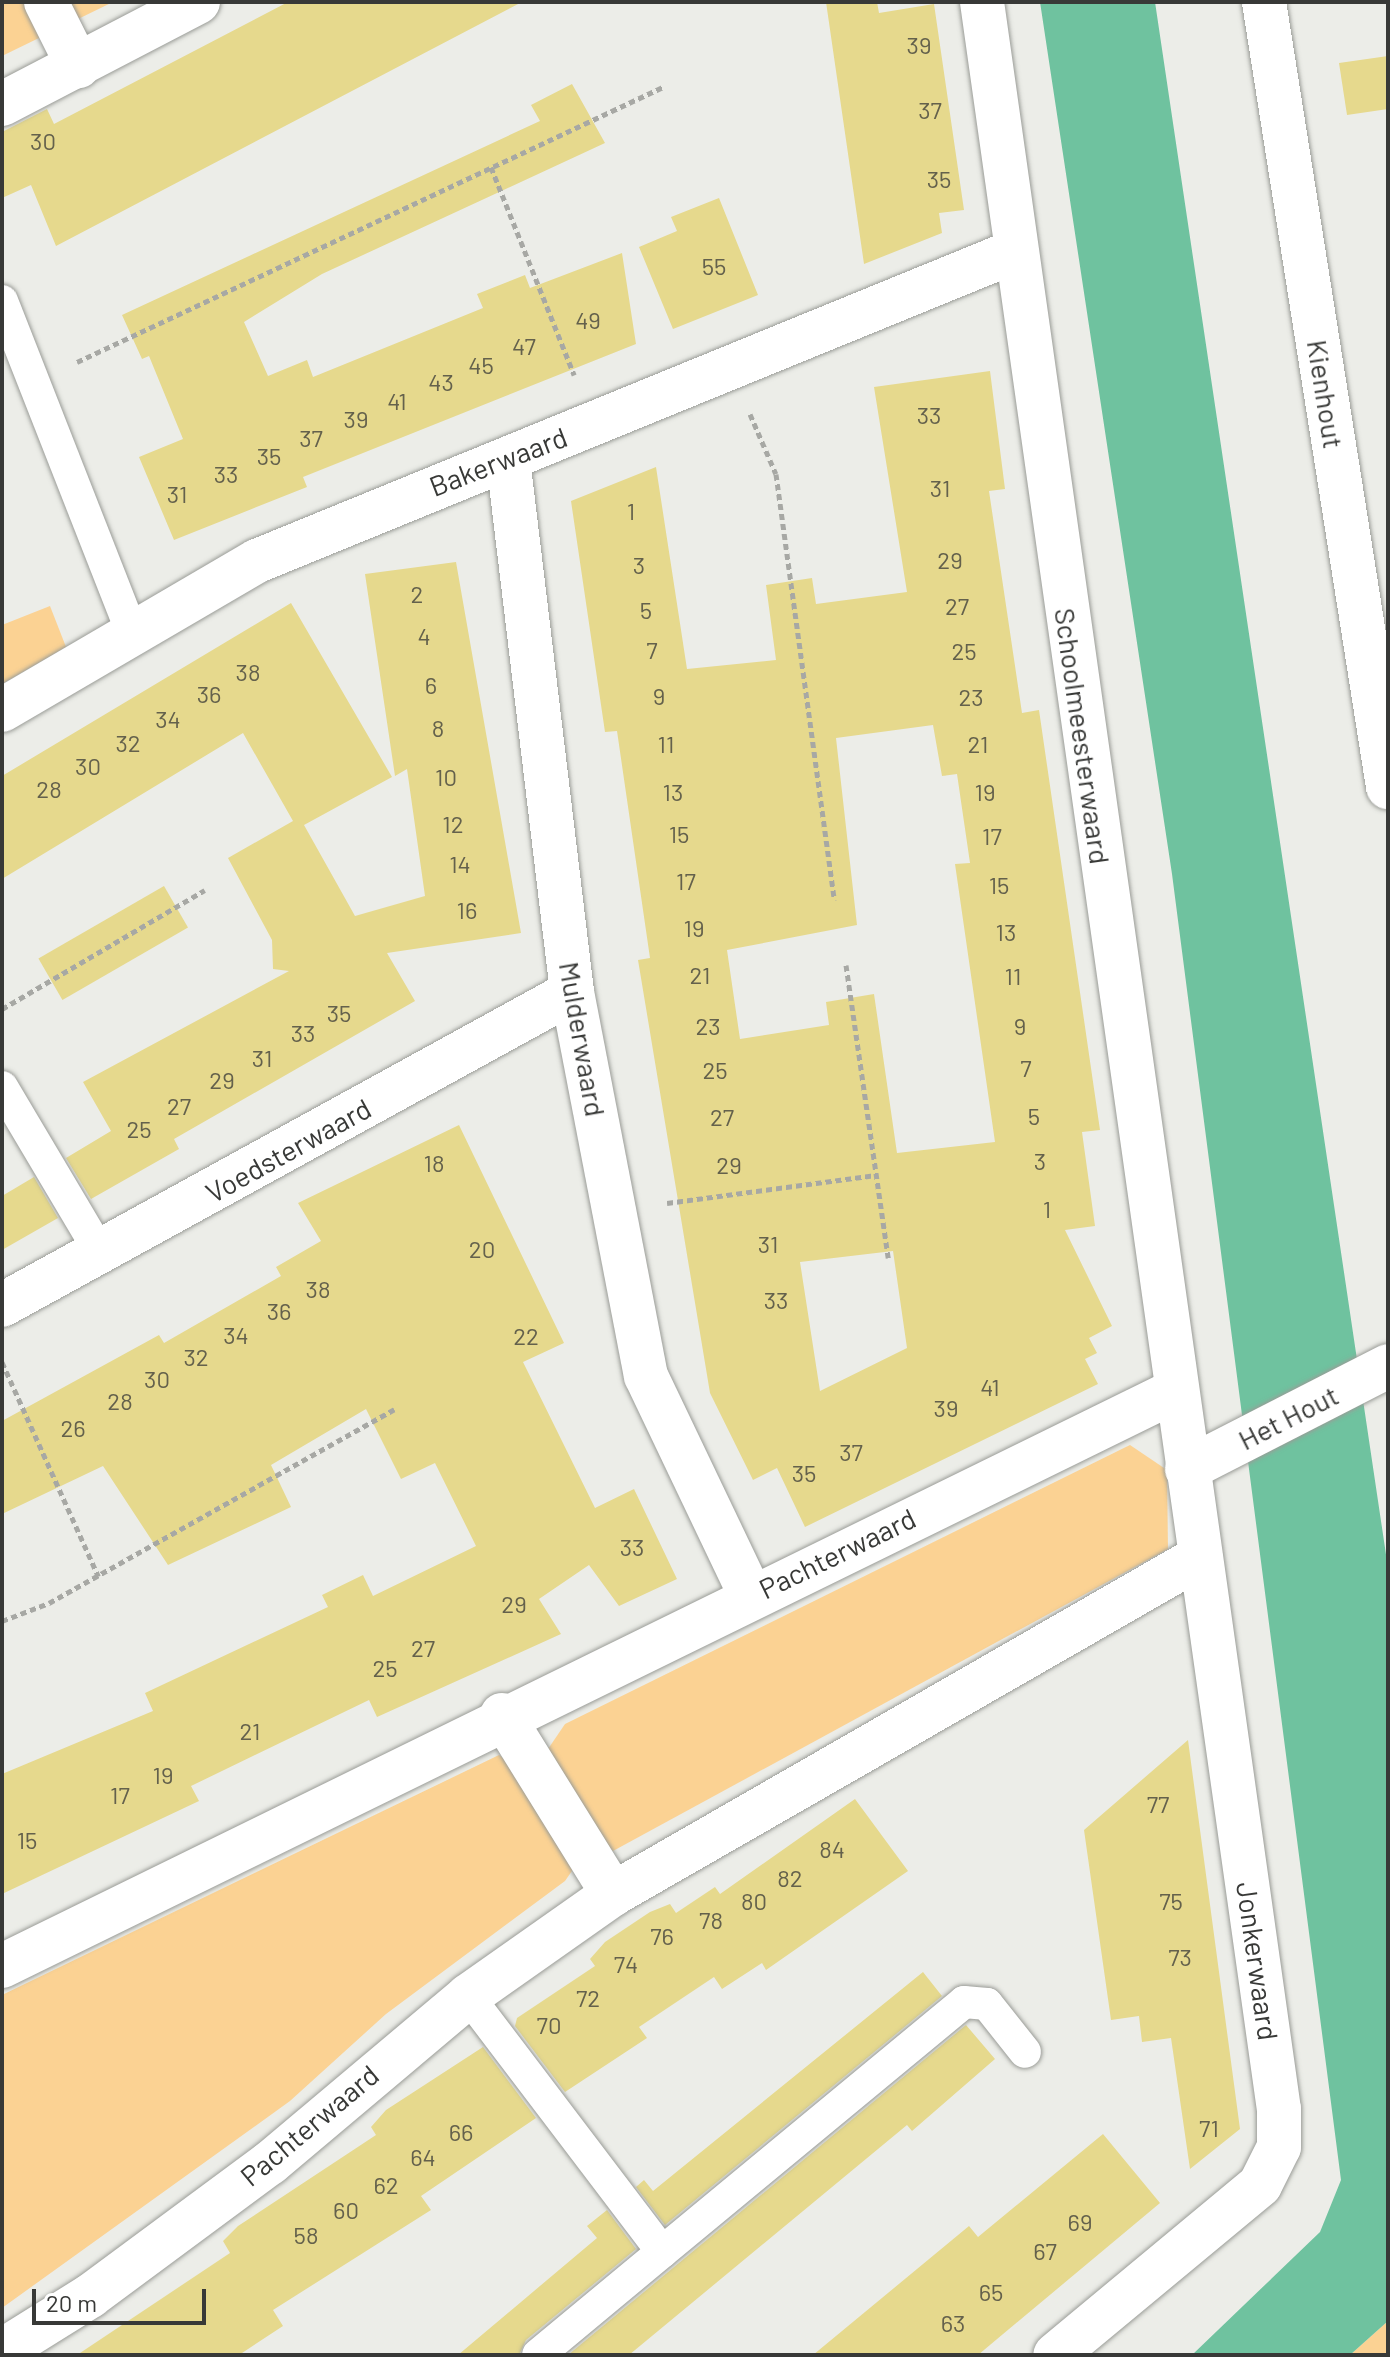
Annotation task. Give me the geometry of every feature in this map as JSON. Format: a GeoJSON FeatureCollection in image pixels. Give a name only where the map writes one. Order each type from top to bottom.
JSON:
{"type":"FeatureCollection","features":[{"type":"Feature","properties":{"kind":"street"},"geometry":{"type":"LineString","coordinates":[[46,2],[78,66]]}},
{"type":"Feature","properties":{"kind":"street"},"geometry":{"type":"LineString","coordinates":[[2,104],[198,2]]}},
{"type":"Feature","properties":{"kind":"street","name":"Schoolmeesterwaard"},"geometry":{"type":"LineString","coordinates":[[982,2],[1013,252],[1173,1392],[1187,1469]]}},
{"type":"Feature","properties":{"kind":"street","name":"Kienhout"},"geometry":{"type":"LineString","coordinates":[[1264,2],[1388,787]]}},
{"type":"Feature","properties":{"kind":"street","name":"Bakerwaard"},"geometry":{"type":"LineString","coordinates":[[2,710],[134,637],[257,561],[1013,252]]}},
{"type":"Feature","properties":{"kind":"street","name":"Mulderwaard"},"geometry":{"type":"LineString","coordinates":[[508,459],[572,992],[646,1376],[750,1594]]}},
{"type":"Feature","properties":{"kind":"street","name":"Voedsterwaard"},"geometry":{"type":"LineString","coordinates":[[2,1305],[101,1254],[572,992]]}},
{"type":"Feature","properties":{"kind":"street","name":"Het Hout"},"geometry":{"type":"LineString","coordinates":[[1187,1469],[1381,1370]]}},
{"type":"Feature","properties":{"kind":"street","name":"Pachterwaard"},"geometry":{"type":"LineString","coordinates":[[2,1966],[192,1877],[502,1715],[1173,1392]]}},
{"type":"Feature","properties":{"kind":"street","name":"Jonkerwaard"},"geometry":{"type":"LineString","coordinates":[[1055,2355],[1260,2185],[1279,2147],[1187,1469]]}},
{"type":"Feature","properties":{"kind":"street","name":"Pachterwaard"},"geometry":{"type":"LineString","coordinates":[[2,2351],[90,2296],[270,2163],[468,1996],[613,1894],[1200,1557]]}},
{"type":"Feature","properties":{"kind":"street"},"geometry":{"type":"LineString","coordinates":[[502,1715],[613,1894]]}},
{"type":"Feature","properties":{"kind":"lane"},"geometry":{"type":"LineString","coordinates":[[2,301],[134,637]]}},
{"type":"Feature","properties":{"kind":"lane"},"geometry":{"type":"LineString","coordinates":[[2,1087],[101,1254]]}},
{"type":"Feature","properties":{"kind":"lane"},"geometry":{"type":"LineString","coordinates":[[468,1996],[662,2252]]}},
{"type":"Feature","properties":{"kind":"lane"},"geometry":{"type":"LineString","coordinates":[[538,2355],[964,2002],[987,2004],[1025,2052]]}},
{"type":"Feature","properties":{"kind":"path"},"geometry":{"type":"LineString","coordinates":[[34,383],[663,87]]}},
{"type":"Feature","properties":{"kind":"path"},"geometry":{"type":"LineString","coordinates":[[491,167],[594,425]]}},
{"type":"Feature","properties":{"kind":"path"},"geometry":{"type":"LineString","coordinates":[[731,368],[776,474],[834,900]]}},
{"type":"Feature","properties":{"kind":"path"},"geometry":{"type":"LineString","coordinates":[[2,1009],[205,890]]}},
{"type":"Feature","properties":{"kind":"path"},"geometry":{"type":"LineString","coordinates":[[846,965],[888,1258]]}},
{"type":"Feature","properties":{"kind":"path"},"geometry":{"type":"LineString","coordinates":[[614,1210],[876,1175]]}},
{"type":"Feature","properties":{"kind":"path"},"geometry":{"type":"LineString","coordinates":[[2,1362],[98,1576]]}},
{"type":"Feature","properties":{"kind":"path"},"geometry":{"type":"LineString","coordinates":[[2,1621],[98,1576],[394,1409]]}},
{"type":"Feature","properties":{"kind":"shaded area"},"geometry":{"type":"Polygon","coordinates":[[[2,2],[113,2],[2,56],[2,2]]]}},
{"type":"Feature","properties":{"kind":"shaded area"},"geometry":{"type":"Polygon","coordinates":[[[1040,2],[1155,2],[1388,1568],[1388,2321],[1350,2355],[1192,2355],[1320,2232],[1341,2180],[1172,874],[1040,2]]]}},
{"type":"Feature","properties":{"kind":"shaded area"},"geometry":{"type":"Polygon","coordinates":[[[50,606],[66,647],[2,684],[2,625],[50,606]]]}},
{"type":"Feature","properties":{"kind":"shaded area"},"geometry":{"type":"Polygon","coordinates":[[[1130,1445],[1167,1470],[1168,1549],[613,1851],[598,1838],[546,1752],[565,1724],[1130,1445]]]}},
{"type":"Feature","properties":{"kind":"shaded area"},"geometry":{"type":"Polygon","coordinates":[[[499,1755],[518,1768],[574,1868],[565,1881],[386,2014],[290,2101],[2,2308],[2,1995],[499,1755]]]}},
{"type":"Feature","properties":{"kind":"shaded area"},"geometry":{"type":"Polygon","coordinates":[[[1388,2321],[1388,2355],[1350,2355],[1388,2321]]]}},
{"type":"Feature","properties":{"kind":"building"},"geometry":{"type":"Polygon","coordinates":[[[288,2],[522,2],[56,246],[31,185],[2,198],[2,132],[47,109],[54,124],[288,2]]]}},
{"type":"Feature","properties":{"kind":"building"},"geometry":{"type":"Polygon","coordinates":[[[826,2],[877,2],[879,13],[934,4],[964,210],[939,213],[942,233],[864,264],[826,2]]]}},
{"type":"Feature","properties":{"kind":"building"},"geometry":{"type":"Polygon","coordinates":[[[1388,56],[1388,109],[1347,115],[1339,63],[1388,56]]]}},
{"type":"Feature","properties":{"kind":"building"},"geometry":{"type":"Polygon","coordinates":[[[572,84],[605,143],[322,274],[244,322],[268,376],[307,360],[313,377],[483,308],[477,294],[525,275],[530,288],[622,253],[636,344],[303,477],[307,487],[174,540],[139,457],[183,439],[149,356],[142,359],[122,315],[540,121],[531,105],[572,84]]]}},
{"type":"Feature","properties":{"kind":"building"},"geometry":{"type":"Polygon","coordinates":[[[719,198],[758,295],[673,329],[639,247],[677,231],[671,217],[719,198]]]}},
{"type":"Feature","properties":{"kind":"building"},"geometry":{"type":"Polygon","coordinates":[[[990,371],[1005,489],[989,491],[1022,713],[1039,710],[1100,1130],[1082,1132],[1095,1226],[1065,1230],[1112,1326],[1089,1338],[1097,1353],[1085,1359],[1098,1384],[805,1527],[777,1468],[753,1480],[710,1393],[638,960],[650,958],[617,731],[605,732],[571,501],[656,467],[687,669],[776,660],[766,585],[812,578],[816,604],[907,592],[874,387],[990,371]],[[933,725],[836,738],[857,925],[727,950],[740,1039],[829,1025],[826,1002],[874,994],[897,1153],[995,1142],[955,864],[970,863],[957,774],[942,776],[933,725]],[[893,1251],[800,1262],[820,1391],[907,1348],[893,1251]]]}},
{"type":"Feature","properties":{"kind":"building"},"geometry":{"type":"Polygon","coordinates":[[[456,562],[521,933],[387,953],[415,1001],[174,1139],[179,1149],[91,1199],[66,1158],[111,1131],[83,1082],[289,971],[273,969],[272,940],[228,858],[293,821],[243,733],[2,879],[2,776],[291,603],[392,777],[304,825],[355,916],[425,896],[407,769],[395,776],[365,574],[456,562]]]}},
{"type":"Feature","properties":{"kind":"building"},"geometry":{"type":"Polygon","coordinates":[[[164,886],[188,928],[62,1000],[38,958],[164,886]]]}},
{"type":"Feature","properties":{"kind":"building"},"geometry":{"type":"Polygon","coordinates":[[[459,1125],[564,1343],[523,1362],[595,1508],[634,1489],[677,1579],[619,1606],[589,1565],[539,1599],[561,1634],[377,1717],[369,1700],[191,1786],[199,1801],[2,1894],[2,1774],[153,1711],[145,1693],[328,1607],[322,1595],[363,1575],[373,1596],[476,1546],[435,1463],[401,1479],[366,1409],[271,1465],[291,1507],[168,1565],[103,1466],[2,1514],[2,1421],[159,1335],[164,1343],[281,1276],[276,1267],[321,1241],[298,1203],[459,1125]]]}},
{"type":"Feature","properties":{"kind":"building"},"geometry":{"type":"Polygon","coordinates":[[[34,1177],[58,1218],[2,1250],[2,1196],[34,1177]]]}},
{"type":"Feature","properties":{"kind":"building"},"geometry":{"type":"Polygon","coordinates":[[[1188,1740],[1240,2129],[1190,2169],[1171,2038],[1142,2042],[1139,2016],[1111,2020],[1084,1830],[1188,1740]]]}},
{"type":"Feature","properties":{"kind":"building"},"geometry":{"type":"Polygon","coordinates":[[[855,1799],[908,1871],[766,1970],[762,1963],[722,1989],[714,1977],[639,2027],[647,2038],[565,2092],[515,2026],[517,2018],[595,1966],[590,1959],[605,1942],[650,1912],[670,1904],[676,1913],[715,1887],[720,1894],[855,1799]]]}},
{"type":"Feature","properties":{"kind":"building"},"geometry":{"type":"Polygon","coordinates":[[[923,1972],[942,1996],[665,2225],[636,2187],[644,2180],[653,2191],[923,1972]]]}},
{"type":"Feature","properties":{"kind":"building"},"geometry":{"type":"Polygon","coordinates":[[[966,2025],[995,2059],[912,2131],[907,2125],[629,2355],[568,2355],[966,2025]]]}},
{"type":"Feature","properties":{"kind":"building"},"geometry":{"type":"Polygon","coordinates":[[[483,2047],[536,2118],[421,2196],[431,2210],[273,2310],[283,2326],[239,2355],[77,2355],[230,2253],[223,2241],[238,2226],[376,2135],[371,2127],[386,2110],[483,2047]]]}},
{"type":"Feature","properties":{"kind":"building"},"geometry":{"type":"Polygon","coordinates":[[[1103,2134],[1160,2203],[978,2355],[813,2355],[969,2226],[978,2237],[1103,2134]]]}},
{"type":"Feature","properties":{"kind":"building"},"geometry":{"type":"Polygon","coordinates":[[[607,2210],[636,2249],[526,2340],[519,2355],[458,2355],[597,2238],[587,2226],[607,2210]]]}}]}
